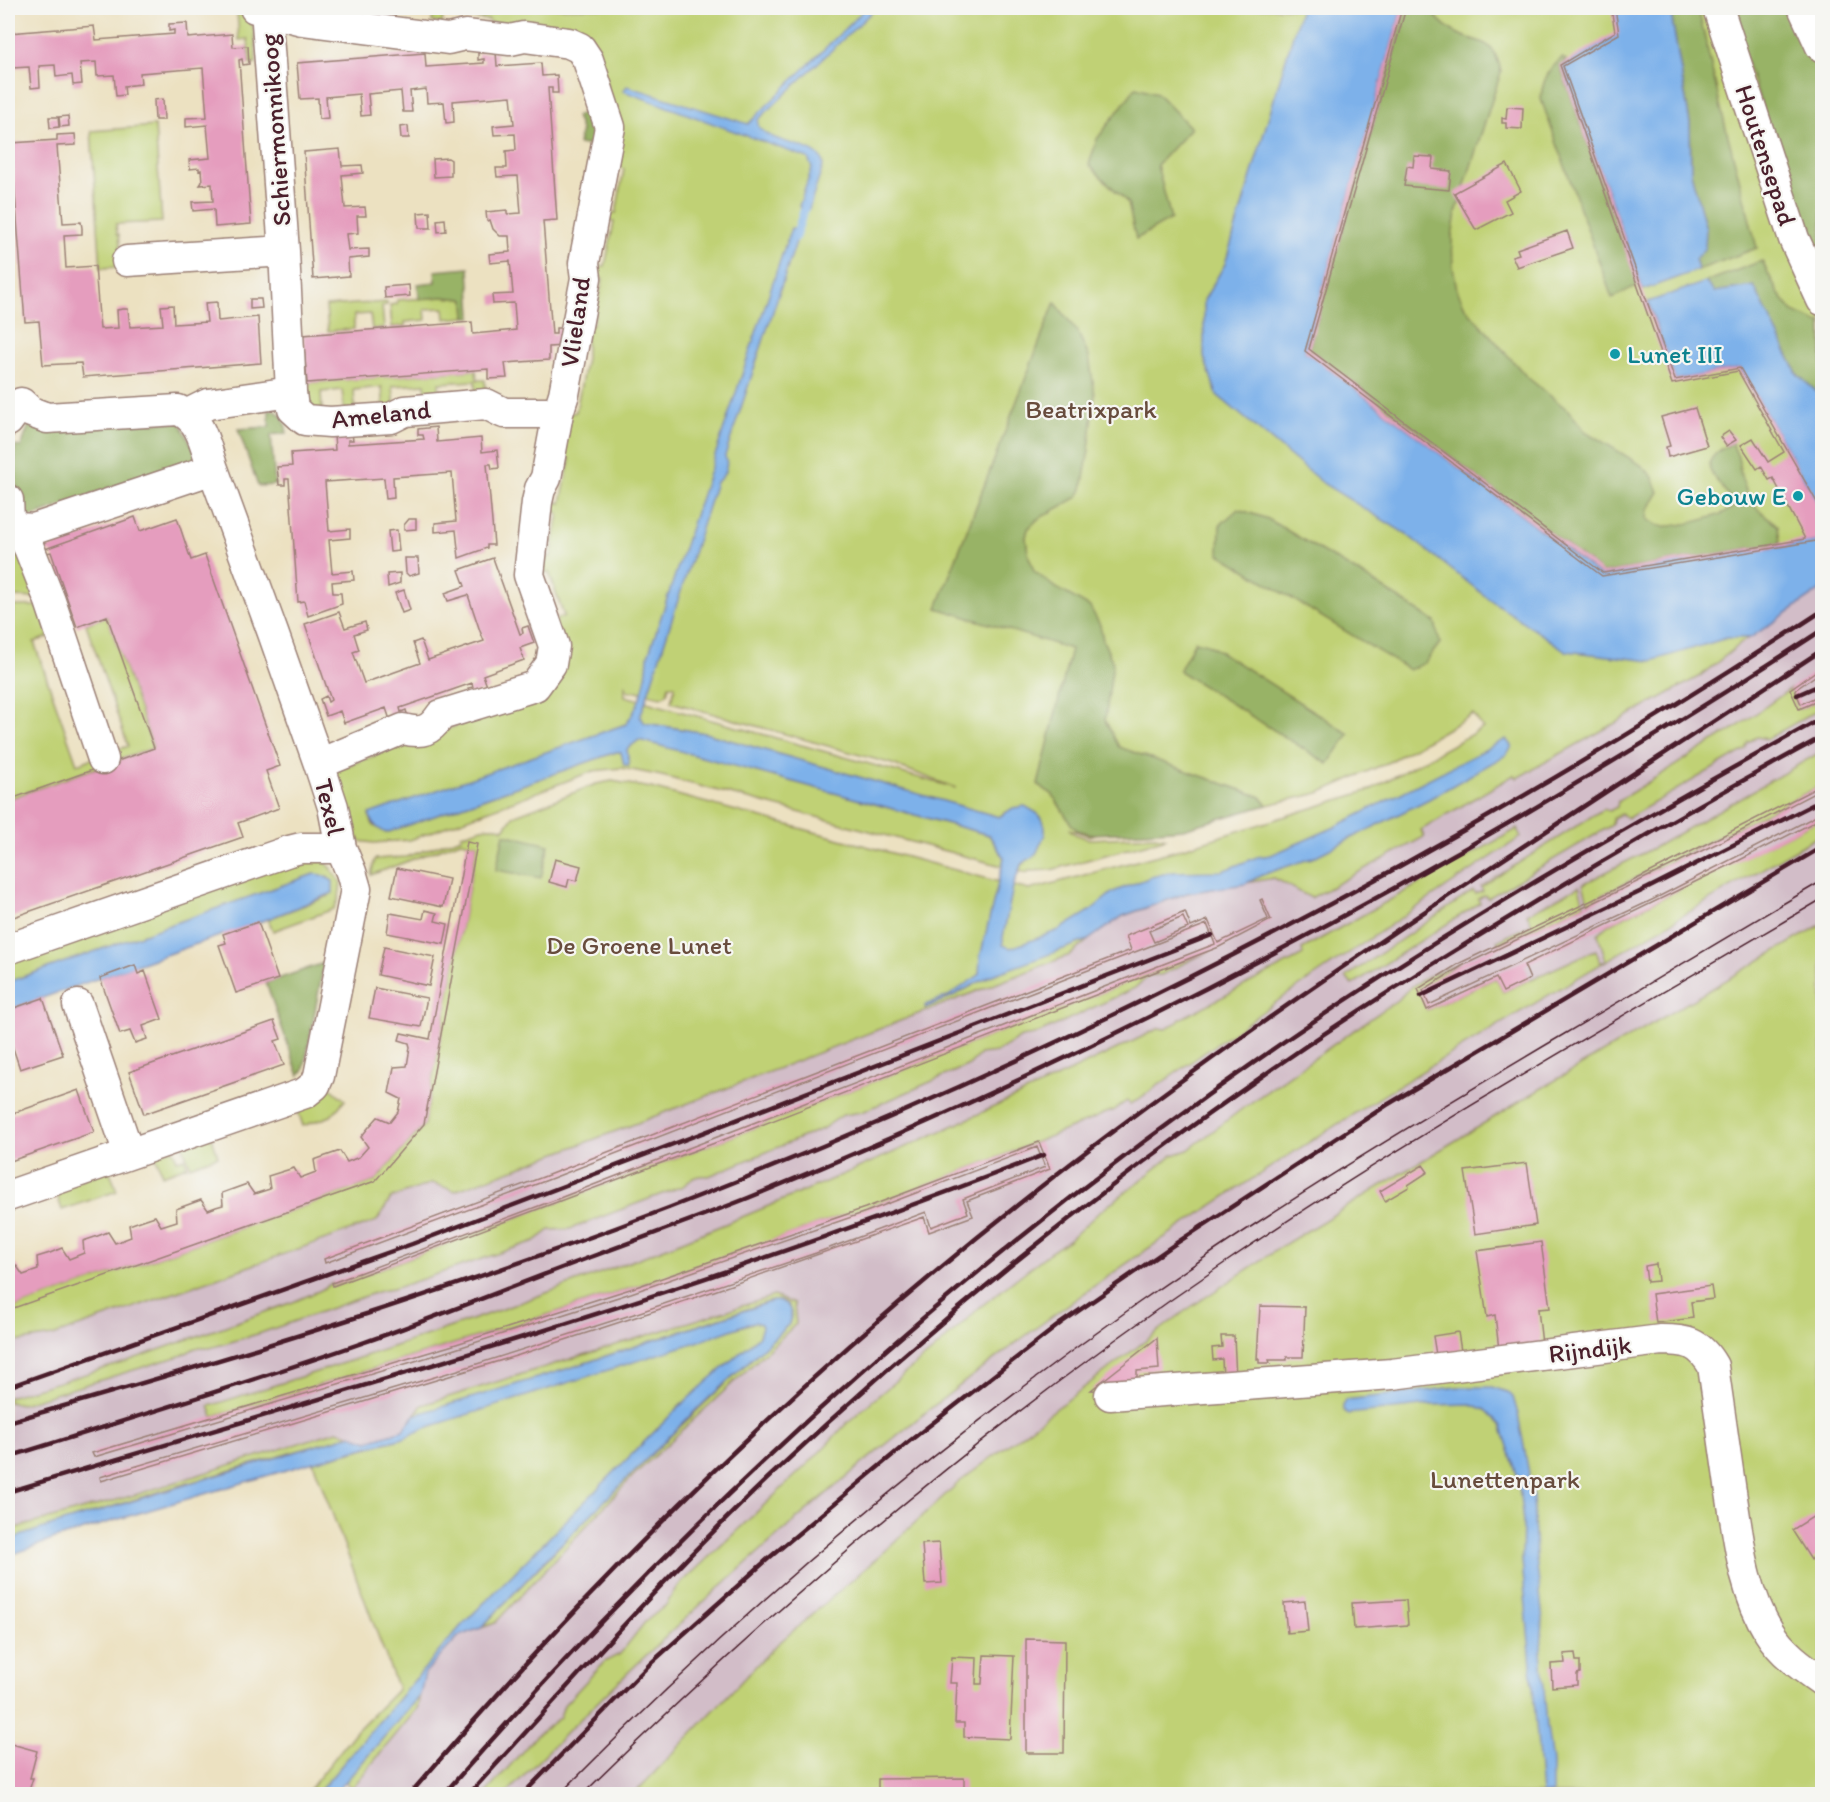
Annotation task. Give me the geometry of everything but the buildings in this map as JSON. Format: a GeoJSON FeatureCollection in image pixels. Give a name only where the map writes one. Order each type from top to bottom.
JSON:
{"type":"FeatureCollection","features":[{"type":"Feature","properties":{"kind":"main road"},"geometry":{"type":"LineString","coordinates":[[1805,8],[1822,45]]}},
{"type":"Feature","properties":{"kind":"street","name":"Schiermonnikoog"},"geometry":{"type":"LineString","coordinates":[[261,8],[284,251],[291,392]]}},
{"type":"Feature","properties":{"kind":"street","name":"Vlieland"},"geometry":{"type":"LineString","coordinates":[[261,8],[302,20],[448,39],[465,35],[510,40],[524,37],[569,43],[580,48],[588,60],[610,126],[584,263],[586,278],[564,394],[558,413],[546,478],[537,502],[529,574],[554,646],[551,664],[535,686],[441,715],[434,725],[425,730],[416,733],[403,729],[319,764]]}},
{"type":"Feature","properties":{"kind":"street","name":"Houtensepad"},"geometry":{"type":"LineString","coordinates":[[1718,8],[1794,239],[1822,300]]}},
{"type":"Feature","properties":{"kind":"street","name":"Schiermonnikoog"},"geometry":{"type":"LineString","coordinates":[[127,261],[284,251]]}},
{"type":"Feature","properties":{"kind":"street","name":"Ameland"},"geometry":{"type":"LineString","coordinates":[[291,392],[292,409],[305,420],[330,422],[391,418],[405,411],[486,404],[504,413],[558,413]]}},
{"type":"Feature","properties":{"kind":"street"},"geometry":{"type":"LineString","coordinates":[[188,414],[208,404],[291,392]]}},
{"type":"Feature","properties":{"kind":"street"},"geometry":{"type":"LineString","coordinates":[[12,404],[47,418],[178,410],[188,414],[197,423],[213,469],[34,528],[18,528]]}},
{"type":"Feature","properties":{"kind":"street","name":"Texel"},"geometry":{"type":"LineString","coordinates":[[8,949],[289,851],[302,848],[341,848],[333,807],[319,764],[213,469]]}},
{"type":"Feature","properties":{"kind":"street"},"geometry":{"type":"LineString","coordinates":[[8,500],[9,519],[18,528],[29,548],[50,601],[103,759]]}},
{"type":"Feature","properties":{"kind":"street"},"geometry":{"type":"LineString","coordinates":[[8,1196],[305,1093],[315,1084],[319,1076],[356,889],[341,848]]}},
{"type":"Feature","properties":{"kind":"street"},"geometry":{"type":"LineString","coordinates":[[78,1005],[129,1154]]}},
{"type":"Feature","properties":{"kind":"street","name":"Rijndijk"},"geometry":{"type":"LineString","coordinates":[[1110,1395],[1392,1374],[1661,1340],[1681,1340],[1694,1344],[1705,1353],[1713,1366],[1746,1579],[1770,1634],[1793,1661],[1822,1681]]}},
{"type":"Feature","properties":{"kind":"shaded area"},"geometry":{"type":"Polygon","coordinates":[[[1822,589],[1822,924],[1537,1091],[1287,1243],[1185,1311],[958,1483],[868,1566],[772,1649],[634,1794],[348,1794],[350,1791],[344,1784],[345,1782],[351,1788],[417,1709],[425,1673],[459,1636],[495,1623],[633,1476],[796,1324],[794,1303],[423,1405],[403,1430],[368,1441],[337,1431],[135,1495],[8,1530],[8,1323],[1097,933],[1123,916],[1177,896],[1274,878],[1311,897],[1424,837],[1421,830],[1650,695],[1684,681],[1822,589]]]}},
{"type":"Feature","properties":{"kind":"green space","name":"Beatrixpark"},"geometry":{"type":"Polygon","coordinates":[[[379,8],[1782,8],[1822,102],[1822,579],[1700,676],[1517,778],[1514,775],[1421,830],[1424,837],[1311,898],[1274,878],[1187,893],[1123,916],[1070,955],[627,1127],[455,1191],[432,1183],[391,1198],[377,1221],[53,1336],[8,1343],[8,1310],[375,1181],[424,1125],[477,844],[461,841],[371,875],[375,859],[406,857],[483,828],[504,829],[513,816],[596,784],[612,781],[651,788],[1029,890],[1177,850],[1370,790],[1483,728],[1473,714],[1391,761],[1319,793],[1267,805],[1261,797],[1230,786],[1090,836],[1069,829],[1089,839],[1155,836],[1167,838],[1051,870],[1026,873],[1019,871],[1021,865],[1025,863],[1005,812],[999,817],[705,733],[645,723],[626,724],[369,815],[373,825],[386,833],[616,752],[621,752],[629,765],[627,749],[639,740],[989,835],[1004,858],[1002,866],[662,776],[622,768],[593,771],[410,840],[374,843],[358,841],[335,770],[547,693],[556,619],[564,616],[549,572],[543,573],[542,556],[551,557],[559,513],[543,509],[546,500],[561,503],[570,459],[561,457],[568,414],[576,412],[586,358],[586,323],[593,324],[603,279],[594,276],[596,265],[605,266],[614,222],[598,219],[600,210],[616,213],[624,169],[615,166],[606,83],[589,34],[490,23],[489,20],[443,15],[442,24],[432,22],[433,14],[388,9],[386,25],[377,23],[379,8]],[[625,684],[625,696],[956,788],[892,764],[671,702],[675,686],[669,685],[667,694],[661,697],[637,691],[628,692],[625,684]]]}},
{"type":"Feature","properties":{"kind":"green space"},"geometry":{"type":"Polygon","coordinates":[[[1406,8],[1429,8],[1450,29],[1483,42],[1493,51],[1501,72],[1456,213],[1452,238],[1457,290],[1465,307],[1527,377],[1569,411],[1585,431],[1641,465],[1652,476],[1659,492],[1648,510],[1647,519],[1660,526],[1676,525],[1710,518],[1734,506],[1709,466],[1711,459],[1718,451],[1732,443],[1750,502],[1778,526],[1780,543],[1603,573],[1309,349],[1406,8]]]}},
{"type":"Feature","properties":{"kind":"green space"},"geometry":{"type":"Polygon","coordinates":[[[1670,8],[1698,8],[1757,248],[1698,270],[1695,259],[1706,229],[1691,173],[1690,123],[1670,8]]]}},
{"type":"Feature","properties":{"kind":"green space"},"geometry":{"type":"Polygon","coordinates":[[[1728,8],[1791,8],[1822,78],[1822,281],[1728,8]]]}},
{"type":"Feature","properties":{"kind":"green space"},"geometry":{"type":"Polygon","coordinates":[[[237,11],[244,14],[252,25],[256,63],[250,64],[248,39],[239,40],[237,11]]]}},
{"type":"Feature","properties":{"kind":"green space"},"geometry":{"type":"Polygon","coordinates":[[[1562,58],[1566,60],[1560,66],[1638,285],[1612,298],[1541,99],[1547,76],[1562,58]]]}},
{"type":"Feature","properties":{"kind":"green space"},"geometry":{"type":"Polygon","coordinates":[[[1136,87],[1157,93],[1191,128],[1157,165],[1171,219],[1136,239],[1128,203],[1089,165],[1097,139],[1136,87]]]}},
{"type":"Feature","properties":{"kind":"green space"},"geometry":{"type":"Polygon","coordinates":[[[592,110],[599,129],[596,147],[578,144],[581,130],[576,116],[592,110]]]}},
{"type":"Feature","properties":{"kind":"green space"},"geometry":{"type":"Polygon","coordinates":[[[155,126],[162,222],[116,224],[122,267],[101,268],[91,131],[155,126]]]}},
{"type":"Feature","properties":{"kind":"green space"},"geometry":{"type":"Polygon","coordinates":[[[1762,261],[1778,293],[1793,312],[1822,324],[1822,400],[1819,394],[1798,375],[1754,286],[1714,292],[1705,282],[1762,261]]]}},
{"type":"Feature","properties":{"kind":"green space"},"geometry":{"type":"Polygon","coordinates":[[[469,268],[472,317],[466,317],[463,299],[443,297],[419,299],[418,284],[436,282],[435,271],[469,268]]]}},
{"type":"Feature","properties":{"kind":"green space"},"geometry":{"type":"Polygon","coordinates":[[[443,297],[463,299],[466,317],[445,319],[444,308],[425,309],[426,320],[405,322],[405,326],[392,327],[390,305],[397,304],[397,300],[443,297]]]}},
{"type":"Feature","properties":{"kind":"green space"},"geometry":{"type":"Polygon","coordinates":[[[387,302],[387,305],[382,306],[384,328],[372,329],[370,314],[354,315],[354,329],[328,331],[326,306],[387,302]]]}},
{"type":"Feature","properties":{"kind":"green space"},"geometry":{"type":"Polygon","coordinates":[[[1055,302],[1078,333],[1089,357],[1095,395],[1089,450],[1082,489],[1078,497],[1038,519],[1028,529],[1026,537],[1028,554],[1034,571],[1053,586],[1090,607],[1100,625],[1103,640],[1113,663],[1105,720],[1119,747],[1261,797],[1267,805],[1183,829],[1090,834],[1077,830],[1052,794],[1038,785],[1071,649],[937,608],[1055,302]]]}},
{"type":"Feature","properties":{"kind":"green space"},"geometry":{"type":"Polygon","coordinates":[[[305,359],[307,383],[476,370],[477,380],[485,380],[486,398],[476,399],[475,381],[439,383],[440,402],[427,403],[425,384],[393,386],[395,410],[384,411],[382,387],[354,390],[355,409],[344,409],[342,390],[321,392],[322,411],[315,409],[307,398],[303,375],[303,360],[305,359]]]}},
{"type":"Feature","properties":{"kind":"green space"},"geometry":{"type":"Polygon","coordinates":[[[269,409],[282,417],[287,433],[271,435],[275,485],[258,486],[238,429],[269,427],[269,409]]]}},
{"type":"Feature","properties":{"kind":"green space"},"geometry":{"type":"Polygon","coordinates":[[[180,422],[200,462],[136,485],[134,479],[29,518],[24,512],[16,484],[15,446],[21,447],[29,425],[180,422]]]}},
{"type":"Feature","properties":{"kind":"green space"},"geometry":{"type":"Polygon","coordinates":[[[1238,509],[1268,519],[1372,581],[1435,622],[1440,643],[1425,663],[1409,670],[1219,554],[1220,525],[1238,509]]]}},
{"type":"Feature","properties":{"kind":"green space"},"geometry":{"type":"Polygon","coordinates":[[[18,548],[37,598],[11,597],[12,551],[18,548]]]}},
{"type":"Feature","properties":{"kind":"green space"},"geometry":{"type":"Polygon","coordinates":[[[14,606],[39,606],[49,637],[34,642],[77,764],[128,746],[86,624],[107,616],[153,748],[8,799],[8,636],[14,606]]]}},
{"type":"Feature","properties":{"kind":"green space"},"geometry":{"type":"Polygon","coordinates":[[[1195,641],[1208,644],[1349,734],[1328,764],[1179,671],[1195,641]]]}},
{"type":"Feature","properties":{"kind":"green space"},"geometry":{"type":"Polygon","coordinates":[[[1790,689],[1799,709],[1822,699],[1822,708],[1767,739],[1757,737],[1748,742],[1745,750],[1628,818],[1621,814],[1613,818],[1612,825],[1488,898],[1485,895],[1478,899],[1480,903],[1352,985],[1346,977],[1473,891],[1476,894],[1483,891],[1481,887],[1603,809],[1609,811],[1617,807],[1618,801],[1740,725],[1790,689]]]}},
{"type":"Feature","properties":{"kind":"green space"},"geometry":{"type":"Polygon","coordinates":[[[1822,751],[1822,785],[1588,902],[1583,884],[1657,846],[1822,751]]]}},
{"type":"Feature","properties":{"kind":"green space"},"geometry":{"type":"Polygon","coordinates":[[[1822,818],[1822,834],[1606,961],[1598,934],[1608,925],[1822,818]]]}},
{"type":"Feature","properties":{"kind":"green space"},"geometry":{"type":"Polygon","coordinates":[[[1517,829],[1521,837],[1282,998],[1130,1104],[1127,1101],[1114,1110],[1004,1155],[780,1238],[554,1313],[213,1417],[209,1406],[500,1310],[699,1235],[931,1136],[1160,1028],[1164,1029],[1178,1022],[1303,955],[1302,949],[1517,829]]]}},
{"type":"Feature","properties":{"kind":"green space"},"geometry":{"type":"Polygon","coordinates":[[[504,834],[549,845],[541,878],[496,870],[504,834]]]}},
{"type":"Feature","properties":{"kind":"green space"},"geometry":{"type":"Polygon","coordinates":[[[292,859],[324,860],[341,882],[339,898],[334,909],[273,931],[268,919],[329,896],[328,877],[314,874],[8,982],[8,959],[292,859]]]}},
{"type":"Feature","properties":{"kind":"green space"},"geometry":{"type":"Polygon","coordinates":[[[1579,886],[1584,904],[1499,944],[1497,941],[1532,924],[1527,914],[1579,886]]]}},
{"type":"Feature","properties":{"kind":"green space","name":"Lunettenpark"},"geometry":{"type":"Polygon","coordinates":[[[1822,924],[1822,1794],[634,1794],[772,1649],[868,1566],[958,1483],[1185,1311],[1287,1243],[1537,1091],[1822,924]]]}},
{"type":"Feature","properties":{"kind":"green space"},"geometry":{"type":"Polygon","coordinates":[[[1211,950],[1161,975],[1150,976],[1135,988],[1035,1035],[1021,1037],[997,1052],[980,1054],[969,1065],[862,1112],[843,1115],[822,1129],[709,1176],[697,1177],[683,1186],[570,1229],[550,1230],[535,1241],[393,1289],[380,1291],[261,1333],[210,1348],[195,1348],[183,1355],[22,1404],[8,1402],[8,1397],[119,1364],[293,1302],[332,1283],[334,1286],[728,1138],[1211,950]]]}},
{"type":"Feature","properties":{"kind":"green space"},"geometry":{"type":"Polygon","coordinates":[[[1596,950],[1600,962],[1606,961],[1324,1132],[1131,1261],[1036,1328],[896,1436],[761,1550],[631,1670],[506,1794],[485,1794],[536,1736],[560,1717],[564,1705],[604,1662],[620,1654],[645,1622],[666,1605],[676,1588],[812,1460],[848,1422],[933,1351],[980,1307],[1069,1240],[1097,1214],[1173,1155],[1188,1150],[1243,1108],[1400,998],[1412,986],[1435,973],[1460,963],[1418,989],[1427,1010],[1496,978],[1503,992],[1596,950]]]}},
{"type":"Feature","properties":{"kind":"green space"},"geometry":{"type":"Polygon","coordinates":[[[324,963],[304,1069],[299,1076],[266,983],[324,963]]]}},
{"type":"Feature","properties":{"kind":"green space"},"geometry":{"type":"Polygon","coordinates":[[[326,1084],[345,1100],[331,1116],[303,1126],[296,1105],[326,1084]]]}},
{"type":"Feature","properties":{"kind":"green space"},"geometry":{"type":"Polygon","coordinates":[[[211,1134],[218,1156],[190,1166],[182,1144],[211,1134]]]}},
{"type":"Feature","properties":{"kind":"green space"},"geometry":{"type":"Polygon","coordinates":[[[173,1148],[177,1160],[185,1158],[187,1166],[162,1175],[155,1154],[173,1148]]]}},
{"type":"Feature","properties":{"kind":"green space"},"geometry":{"type":"Polygon","coordinates":[[[109,1169],[117,1191],[62,1210],[55,1189],[109,1169]]]}},
{"type":"Feature","properties":{"kind":"green space"},"geometry":{"type":"Polygon","coordinates":[[[774,1296],[794,1304],[796,1324],[633,1476],[495,1623],[481,1628],[629,1476],[789,1324],[789,1306],[780,1301],[766,1303],[570,1368],[415,1415],[422,1405],[774,1296]]]}},
{"type":"Feature","properties":{"kind":"green space"},"geometry":{"type":"Polygon","coordinates":[[[755,1322],[761,1324],[762,1327],[759,1336],[682,1404],[461,1626],[317,1794],[306,1794],[357,1730],[398,1689],[313,1462],[404,1438],[425,1428],[755,1322]]]}},
{"type":"Feature","properties":{"kind":"green space"},"geometry":{"type":"Polygon","coordinates":[[[337,1431],[351,1435],[164,1490],[8,1540],[8,1530],[135,1495],[337,1431]]]}},
{"type":"Feature","properties":{"kind":"green space"},"geometry":{"type":"Polygon","coordinates":[[[420,1695],[417,1709],[352,1788],[345,1782],[420,1695]]]}},
{"type":"Feature","properties":{"kind":"water"},"geometry":{"type":"Polygon","coordinates":[[[866,8],[876,8],[758,120],[758,126],[772,137],[807,149],[822,159],[823,166],[809,209],[802,210],[799,206],[812,168],[808,158],[623,91],[627,86],[748,124],[866,8]]]}},
{"type":"Feature","properties":{"kind":"water"},"geometry":{"type":"Polygon","coordinates":[[[1301,8],[1402,8],[1305,351],[1601,576],[1822,540],[1822,589],[1750,638],[1727,638],[1651,661],[1566,651],[1489,599],[1406,534],[1324,484],[1217,395],[1204,357],[1204,300],[1225,264],[1301,8]]]}},
{"type":"Feature","properties":{"kind":"water"},"geometry":{"type":"Polygon","coordinates":[[[1615,8],[1670,8],[1690,123],[1691,173],[1706,229],[1705,248],[1695,259],[1698,270],[1643,290],[1563,66],[1618,34],[1615,8]]]}},
{"type":"Feature","properties":{"kind":"water"},"geometry":{"type":"Polygon","coordinates":[[[791,228],[800,230],[725,456],[727,463],[725,470],[716,482],[640,717],[645,723],[705,733],[999,817],[1013,808],[1025,806],[1037,813],[1043,820],[1045,834],[1036,854],[1021,865],[1013,887],[1003,937],[1003,945],[1011,948],[1059,930],[1090,911],[1113,892],[1151,877],[1172,872],[1222,871],[1257,857],[1271,855],[1335,827],[1506,739],[1512,747],[1506,755],[1429,799],[1312,858],[1262,875],[1245,884],[1187,893],[1123,916],[1088,940],[990,976],[925,1008],[925,1005],[948,996],[979,975],[980,957],[1004,858],[989,835],[639,740],[627,749],[629,765],[624,765],[621,752],[616,752],[386,833],[380,829],[369,814],[626,724],[642,692],[648,656],[791,228]]]}},
{"type":"Feature","properties":{"kind":"water"},"geometry":{"type":"Polygon","coordinates":[[[1705,282],[1714,292],[1754,286],[1798,375],[1819,394],[1822,400],[1822,511],[1740,368],[1675,380],[1648,302],[1705,282]]]}},
{"type":"Feature","properties":{"kind":"water"},"geometry":{"type":"Polygon","coordinates":[[[314,874],[322,875],[333,881],[333,893],[268,919],[8,1010],[8,982],[314,874]]]}},
{"type":"Feature","properties":{"kind":"water"},"geometry":{"type":"Polygon","coordinates":[[[773,1301],[783,1302],[789,1307],[791,1315],[789,1324],[694,1412],[550,1555],[481,1628],[459,1636],[425,1673],[420,1695],[335,1794],[317,1794],[461,1626],[682,1404],[759,1336],[761,1324],[750,1323],[425,1428],[404,1438],[348,1452],[129,1516],[8,1556],[8,1540],[50,1526],[351,1435],[368,1441],[403,1430],[415,1415],[570,1368],[773,1301]]]}},
{"type":"Feature","properties":{"kind":"water"},"geometry":{"type":"Polygon","coordinates":[[[1457,1387],[1492,1387],[1507,1392],[1513,1397],[1518,1414],[1533,1495],[1536,1557],[1543,1620],[1541,1650],[1552,1763],[1552,1794],[1542,1794],[1522,1561],[1523,1522],[1518,1478],[1501,1425],[1486,1410],[1471,1404],[1430,1405],[1348,1414],[1343,1410],[1345,1400],[1457,1387]]]}},
{"type":"Feature","properties":{"kind":"waterway"},"geometry":{"type":"LineString","coordinates":[[795,238],[807,201]]}},
{"type":"Feature","properties":{"kind":"tram line"},"geometry":{"type":"LineString","coordinates":[[560,1794],[695,1663],[836,1537],[983,1418],[1134,1306],[1239,1234],[1401,1132],[1822,881]]}},
{"type":"Feature","properties":{"kind":"tram line"},"geometry":{"type":"LineString","coordinates":[[583,1794],[734,1651],[891,1514],[1054,1385],[1138,1324],[1296,1215],[1444,1122],[1822,899]]}},
{"type":"Feature","properties":{"kind":"railway"},"geometry":{"type":"LineString","coordinates":[[8,1422],[368,1314],[546,1253],[722,1187],[866,1128],[1008,1065],[1148,998],[1287,927],[1423,853],[1558,776],[1691,695],[1822,611]]}},
{"type":"Feature","properties":{"kind":"railway"},"geometry":{"type":"LineString","coordinates":[[8,1457],[274,1373],[419,1323],[748,1198],[888,1139],[1027,1076],[1164,1010],[1432,867],[1564,791],[1694,712],[1822,630]]}},
{"type":"Feature","properties":{"kind":"railway"},"geometry":{"type":"LineString","coordinates":[[410,1794],[553,1634],[704,1480],[863,1334],[945,1264],[1124,1123],[1320,982],[1822,650]]}},
{"type":"Feature","properties":{"kind":"railway"},"geometry":{"type":"LineString","coordinates":[[1797,695],[1822,684]]}},
{"type":"Feature","properties":{"kind":"railway"},"geometry":{"type":"LineString","coordinates":[[444,1794],[539,1688],[637,1585],[739,1485],[843,1388],[951,1295],[1062,1205],[1175,1119],[1292,1036],[1421,951],[1620,832],[1822,718]]}},
{"type":"Feature","properties":{"kind":"railway"},"geometry":{"type":"LineString","coordinates":[[469,1794],[652,1595],[767,1479],[828,1422],[954,1312],[1084,1207],[1218,1107],[1379,998],[1607,859],[1822,737]]}},
{"type":"Feature","properties":{"kind":"railway"},"geometry":{"type":"LineString","coordinates":[[1421,996],[1648,888],[1822,800]]}},
{"type":"Feature","properties":{"kind":"railway"},"geometry":{"type":"LineString","coordinates":[[523,1794],[650,1664],[769,1558],[907,1443],[1061,1323],[1175,1244],[1387,1105],[1822,847]]}},
{"type":"Feature","properties":{"kind":"railway"},"geometry":{"type":"LineString","coordinates":[[8,1387],[412,1244],[1212,935]]}},
{"type":"Feature","properties":{"kind":"railway"},"geometry":{"type":"LineString","coordinates":[[8,1492],[433,1365],[633,1302],[810,1242],[1044,1155]]}},
{"type":"Feature","properties":{"kind":"place","name":"Lunet III"},"geometry":{"type":"Point","coordinates":[1615,354]}},
{"type":"Feature","properties":{"kind":"place","name":"Gebouw E"},"geometry":{"type":"Point","coordinates":[1798,496]}},
{"type":"Feature","properties":{"kind":"park label","name":"De Groene Lunet"},"geometry":{"type":"Point","coordinates":[639,945]}}]}
